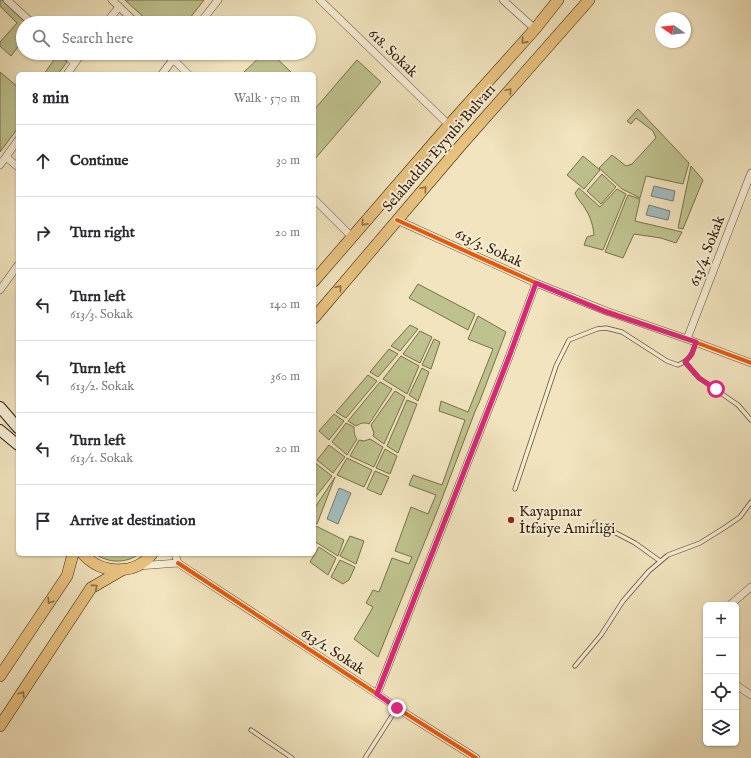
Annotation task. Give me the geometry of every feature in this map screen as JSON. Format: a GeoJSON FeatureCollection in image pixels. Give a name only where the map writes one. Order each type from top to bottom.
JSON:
{"type":"FeatureCollection","features":[{"type":"Feature","properties":{"kind":"main road","name":"Selahaddin Eyyubi Bulvarı"},"geometry":{"type":"LineString","coordinates":[[316,279],[449,125],[535,29],[558,0]]}},
{"type":"Feature","properties":{"kind":"main road","name":"Selahaddin Eyyubi Bulvarı"},"geometry":{"type":"LineString","coordinates":[[316,316],[467,138],[588,0]]}},
{"type":"Feature","properties":{"kind":"main road"},"geometry":{"type":"LineString","coordinates":[[0,407],[16,426]]}},
{"type":"Feature","properties":{"kind":"main road"},"geometry":{"type":"LineString","coordinates":[[0,430],[16,444]]}},
{"type":"Feature","properties":{"kind":"main road"},"geometry":{"type":"LineString","coordinates":[[0,676],[66,576],[71,556]]}},
{"type":"Feature","properties":{"kind":"main road"},"geometry":{"type":"LineString","coordinates":[[84,556],[94,564],[108,569],[122,570]]}},
{"type":"Feature","properties":{"kind":"main road"},"geometry":{"type":"LineString","coordinates":[[0,726],[92,588],[122,570],[136,566],[150,556]]}},
{"type":"Feature","properties":{"kind":"street"},"geometry":{"type":"LineString","coordinates":[[7,0],[24,16]]}},
{"type":"Feature","properties":{"kind":"street"},"geometry":{"type":"LineString","coordinates":[[112,0],[129,16]]}},
{"type":"Feature","properties":{"kind":"street"},"geometry":{"type":"LineString","coordinates":[[205,16],[218,0]]}},
{"type":"Feature","properties":{"kind":"street","name":"618. Sokak"},"geometry":{"type":"LineString","coordinates":[[320,0],[449,125]]}},
{"type":"Feature","properties":{"kind":"street"},"geometry":{"type":"LineString","coordinates":[[503,0],[535,29]]}},
{"type":"Feature","properties":{"kind":"street"},"geometry":{"type":"LineString","coordinates":[[112,16],[119,7]]}},
{"type":"Feature","properties":{"kind":"street"},"geometry":{"type":"LineString","coordinates":[[71,60],[74,63]]}},
{"type":"Feature","properties":{"kind":"street"},"geometry":{"type":"LineString","coordinates":[[67,72],[76,60]]}},
{"type":"Feature","properties":{"kind":"street"},"geometry":{"type":"LineString","coordinates":[[164,72],[173,60]]}},
{"type":"Feature","properties":{"kind":"street"},"geometry":{"type":"LineString","coordinates":[[179,60],[187,72]]}},
{"type":"Feature","properties":{"kind":"street"},"geometry":{"type":"LineString","coordinates":[[0,165],[16,143]]}},
{"type":"Feature","properties":{"kind":"street"},"geometry":{"type":"LineString","coordinates":[[6,157],[16,165]]}},
{"type":"Feature","properties":{"kind":"street","name":"613/4. Sokak"},"geometry":{"type":"LineString","coordinates":[[686,339],[751,173]]}},
{"type":"Feature","properties":{"kind":"street"},"geometry":{"type":"LineString","coordinates":[[316,201],[352,237]]}},
{"type":"Feature","properties":{"kind":"street","name":"613/3. Sokak"},"geometry":{"type":"LineString","coordinates":[[397,220],[536,283],[606,312],[696,342],[751,363]]}},
{"type":"Feature","properties":{"kind":"street"},"geometry":{"type":"LineString","coordinates":[[0,290],[16,268]]}},
{"type":"Feature","properties":{"kind":"street"},"geometry":{"type":"LineString","coordinates":[[377,694],[509,357],[536,283]]}},
{"type":"Feature","properties":{"kind":"street"},"geometry":{"type":"LineString","coordinates":[[136,566],[178,563],[176,556]]}},
{"type":"Feature","properties":{"kind":"street","name":"613/1. Sokak"},"geometry":{"type":"LineString","coordinates":[[178,563],[397,708],[476,758]]}},
{"type":"Feature","properties":{"kind":"street"},"geometry":{"type":"LineString","coordinates":[[733,602],[751,586]]}},
{"type":"Feature","properties":{"kind":"street"},"geometry":{"type":"LineString","coordinates":[[739,687],[751,695]]}},
{"type":"Feature","properties":{"kind":"lane"},"geometry":{"type":"LineString","coordinates":[[516,489],[556,366],[569,340],[597,329],[606,328],[622,332],[667,361],[678,365],[685,362],[692,354],[696,342]]}},
{"type":"Feature","properties":{"kind":"lane"},"geometry":{"type":"LineString","coordinates":[[685,362],[699,378],[738,405],[751,420]]}},
{"type":"Feature","properties":{"kind":"lane"},"geometry":{"type":"LineString","coordinates":[[576,666],[601,635],[623,601],[649,571],[668,555],[700,543],[724,528],[740,517],[751,502]]}},
{"type":"Feature","properties":{"kind":"lane"},"geometry":{"type":"LineString","coordinates":[[595,522],[635,543],[660,561]]}},
{"type":"Feature","properties":{"kind":"lane"},"geometry":{"type":"LineString","coordinates":[[365,758],[397,708]]}},
{"type":"Feature","properties":{"kind":"lane"},"geometry":{"type":"LineString","coordinates":[[251,730],[292,758]]}},
{"type":"Feature","properties":{"kind":"green space"},"geometry":{"type":"Polygon","coordinates":[[[0,0],[2,0],[19,16],[16,16],[16,22],[0,6],[0,0]]]}},
{"type":"Feature","properties":{"kind":"green space"},"geometry":{"type":"Polygon","coordinates":[[[125,0],[204,0],[191,16],[142,16],[125,0]]]}},
{"type":"Feature","properties":{"kind":"green space"},"geometry":{"type":"Polygon","coordinates":[[[16,24],[16,49],[11,56],[0,46],[0,42],[16,24]]]}},
{"type":"Feature","properties":{"kind":"green space"},"geometry":{"type":"Polygon","coordinates":[[[54,60],[65,60],[67,62],[60,72],[45,72],[54,60]]]}},
{"type":"Feature","properties":{"kind":"green space"},"geometry":{"type":"Polygon","coordinates":[[[257,60],[278,60],[291,72],[244,72],[257,60]]]}},
{"type":"Feature","properties":{"kind":"green space"},"geometry":{"type":"Polygon","coordinates":[[[357,60],[381,82],[316,158],[316,108],[357,60]]]}},
{"type":"Feature","properties":{"kind":"green space"},"geometry":{"type":"Polygon","coordinates":[[[0,72],[16,85],[16,131],[0,152],[0,72]]]}},
{"type":"Feature","properties":{"kind":"green space"},"geometry":{"type":"Polygon","coordinates":[[[638,109],[689,163],[683,184],[646,176],[640,198],[622,189],[599,168],[612,155],[626,166],[632,164],[656,138],[653,131],[636,118],[631,124],[627,121],[638,109]]]}},
{"type":"Feature","properties":{"kind":"green space"},"geometry":{"type":"Polygon","coordinates":[[[583,156],[600,170],[584,189],[567,175],[583,156]]]}},
{"type":"Feature","properties":{"kind":"green space"},"geometry":{"type":"Polygon","coordinates":[[[691,166],[703,180],[683,229],[678,228],[691,166]]]}},
{"type":"Feature","properties":{"kind":"green space"},"geometry":{"type":"Polygon","coordinates":[[[602,174],[616,187],[601,204],[587,191],[602,174]]]}},
{"type":"Feature","properties":{"kind":"green space"},"geometry":{"type":"Polygon","coordinates":[[[579,188],[600,207],[617,189],[626,194],[603,250],[584,245],[587,237],[594,235],[589,216],[575,193],[579,188]]]}},
{"type":"Feature","properties":{"kind":"green space"},"geometry":{"type":"Polygon","coordinates":[[[628,195],[640,199],[635,221],[682,232],[676,243],[661,238],[634,234],[623,258],[605,252],[628,195]]]}},
{"type":"Feature","properties":{"kind":"green space"},"geometry":{"type":"Polygon","coordinates":[[[418,284],[475,314],[468,330],[409,298],[418,284]]]}},
{"type":"Feature","properties":{"kind":"green space"},"geometry":{"type":"Polygon","coordinates":[[[478,316],[506,332],[438,509],[378,657],[354,639],[373,607],[366,603],[373,590],[379,592],[392,558],[409,564],[412,557],[395,551],[411,507],[428,514],[436,495],[409,485],[413,475],[442,485],[465,420],[439,411],[441,401],[468,412],[493,349],[468,339],[478,316]]]}},
{"type":"Feature","properties":{"kind":"green space"},"geometry":{"type":"Polygon","coordinates":[[[410,325],[418,329],[400,351],[391,346],[410,325]]]}},
{"type":"Feature","properties":{"kind":"green space"},"geometry":{"type":"Polygon","coordinates":[[[420,331],[432,337],[420,363],[403,354],[420,331]]]}},
{"type":"Feature","properties":{"kind":"green space"},"geometry":{"type":"Polygon","coordinates":[[[434,339],[440,342],[431,369],[422,365],[434,339]]]}},
{"type":"Feature","properties":{"kind":"green space"},"geometry":{"type":"Polygon","coordinates":[[[389,349],[398,354],[378,377],[370,372],[389,349]]]}},
{"type":"Feature","properties":{"kind":"green space"},"geometry":{"type":"Polygon","coordinates":[[[401,356],[419,366],[407,394],[383,379],[401,356]]]}},
{"type":"Feature","properties":{"kind":"green space"},"geometry":{"type":"Polygon","coordinates":[[[422,368],[429,372],[418,401],[409,395],[422,368]]]}},
{"type":"Feature","properties":{"kind":"green space"},"geometry":{"type":"Polygon","coordinates":[[[368,375],[377,381],[346,418],[336,412],[368,375]]]}},
{"type":"Feature","properties":{"kind":"green space"},"geometry":{"type":"Polygon","coordinates":[[[380,382],[392,389],[369,424],[362,423],[356,426],[348,421],[380,382]]]}},
{"type":"Feature","properties":{"kind":"green space"},"geometry":{"type":"Polygon","coordinates":[[[395,391],[405,397],[384,444],[373,436],[374,433],[371,425],[395,391]]]}},
{"type":"Feature","properties":{"kind":"green space"},"geometry":{"type":"Polygon","coordinates":[[[407,400],[417,404],[398,453],[387,446],[407,400]]]}},
{"type":"Feature","properties":{"kind":"green space"},"geometry":{"type":"Polygon","coordinates":[[[334,414],[344,421],[329,440],[319,431],[334,414]]]}},
{"type":"Feature","properties":{"kind":"green space"},"geometry":{"type":"Polygon","coordinates":[[[346,423],[354,427],[354,433],[357,439],[347,455],[332,442],[346,423]]]}},
{"type":"Feature","properties":{"kind":"green space"},"geometry":{"type":"Polygon","coordinates":[[[370,439],[383,447],[374,467],[350,456],[359,440],[364,441],[370,439]]]}},
{"type":"Feature","properties":{"kind":"green space"},"geometry":{"type":"Polygon","coordinates":[[[329,445],[345,457],[333,473],[317,460],[329,445]]]}},
{"type":"Feature","properties":{"kind":"green space"},"geometry":{"type":"Polygon","coordinates":[[[385,449],[397,456],[390,474],[376,468],[385,449]]]}},
{"type":"Feature","properties":{"kind":"green space"},"geometry":{"type":"Polygon","coordinates":[[[347,458],[372,470],[364,487],[337,475],[347,458]]]}},
{"type":"Feature","properties":{"kind":"green space"},"geometry":{"type":"Polygon","coordinates":[[[316,464],[332,476],[316,496],[316,464]]]}},
{"type":"Feature","properties":{"kind":"green space"},"geometry":{"type":"Polygon","coordinates":[[[375,471],[389,477],[381,495],[367,489],[375,471]]]}},
{"type":"Feature","properties":{"kind":"green space"},"geometry":{"type":"Polygon","coordinates":[[[335,477],[317,524],[316,506],[335,477]]]}},
{"type":"Feature","properties":{"kind":"green space"},"geometry":{"type":"Polygon","coordinates":[[[316,526],[344,540],[338,556],[316,542],[316,526]]]}},
{"type":"Feature","properties":{"kind":"green space"},"geometry":{"type":"Polygon","coordinates":[[[350,536],[364,541],[356,564],[340,556],[350,536]]]}},
{"type":"Feature","properties":{"kind":"green space"},"geometry":{"type":"Polygon","coordinates":[[[319,547],[336,558],[328,575],[310,562],[314,556],[316,556],[316,552],[319,547]]]}},
{"type":"Feature","properties":{"kind":"green space"},"geometry":{"type":"Polygon","coordinates":[[[98,556],[136,556],[123,561],[111,561],[98,556]]]}},
{"type":"Feature","properties":{"kind":"green space"},"geometry":{"type":"Polygon","coordinates":[[[340,560],[355,567],[349,580],[343,584],[331,577],[340,560]]]}},
{"type":"Feature","properties":{"kind":"water"},"geometry":{"type":"Polygon","coordinates":[[[654,186],[675,191],[673,201],[651,196],[654,186]]]}},
{"type":"Feature","properties":{"kind":"water"},"geometry":{"type":"Polygon","coordinates":[[[649,205],[670,211],[668,220],[646,215],[649,205]]]}},
{"type":"Feature","properties":{"kind":"water"},"geometry":{"type":"Polygon","coordinates":[[[339,488],[351,493],[338,524],[327,519],[339,488]]]}},
{"type":"Feature","properties":{"kind":"cycle path"},"geometry":{"type":"LineString","coordinates":[[397,220],[536,283],[606,311],[751,363]]}},
{"type":"Feature","properties":{"kind":"cycle path"},"geometry":{"type":"LineString","coordinates":[[377,694],[509,357],[536,283]]}},
{"type":"Feature","properties":{"kind":"cycle path"},"geometry":{"type":"LineString","coordinates":[[178,563],[408,715],[476,758]]}},
{"type":"Feature","properties":{"kind":"place","name":"Kayapınar İtfaiye Amirliği"},"geometry":{"type":"Point","coordinates":[511,520]}},
{"type":"Feature","properties":{"kind":"route"},"geometry":{"type":"LineString","coordinates":[[397,708],[377,694],[509,357],[536,283],[606,312],[696,342],[692,354],[685,362],[699,378],[716,389]]}}]}
